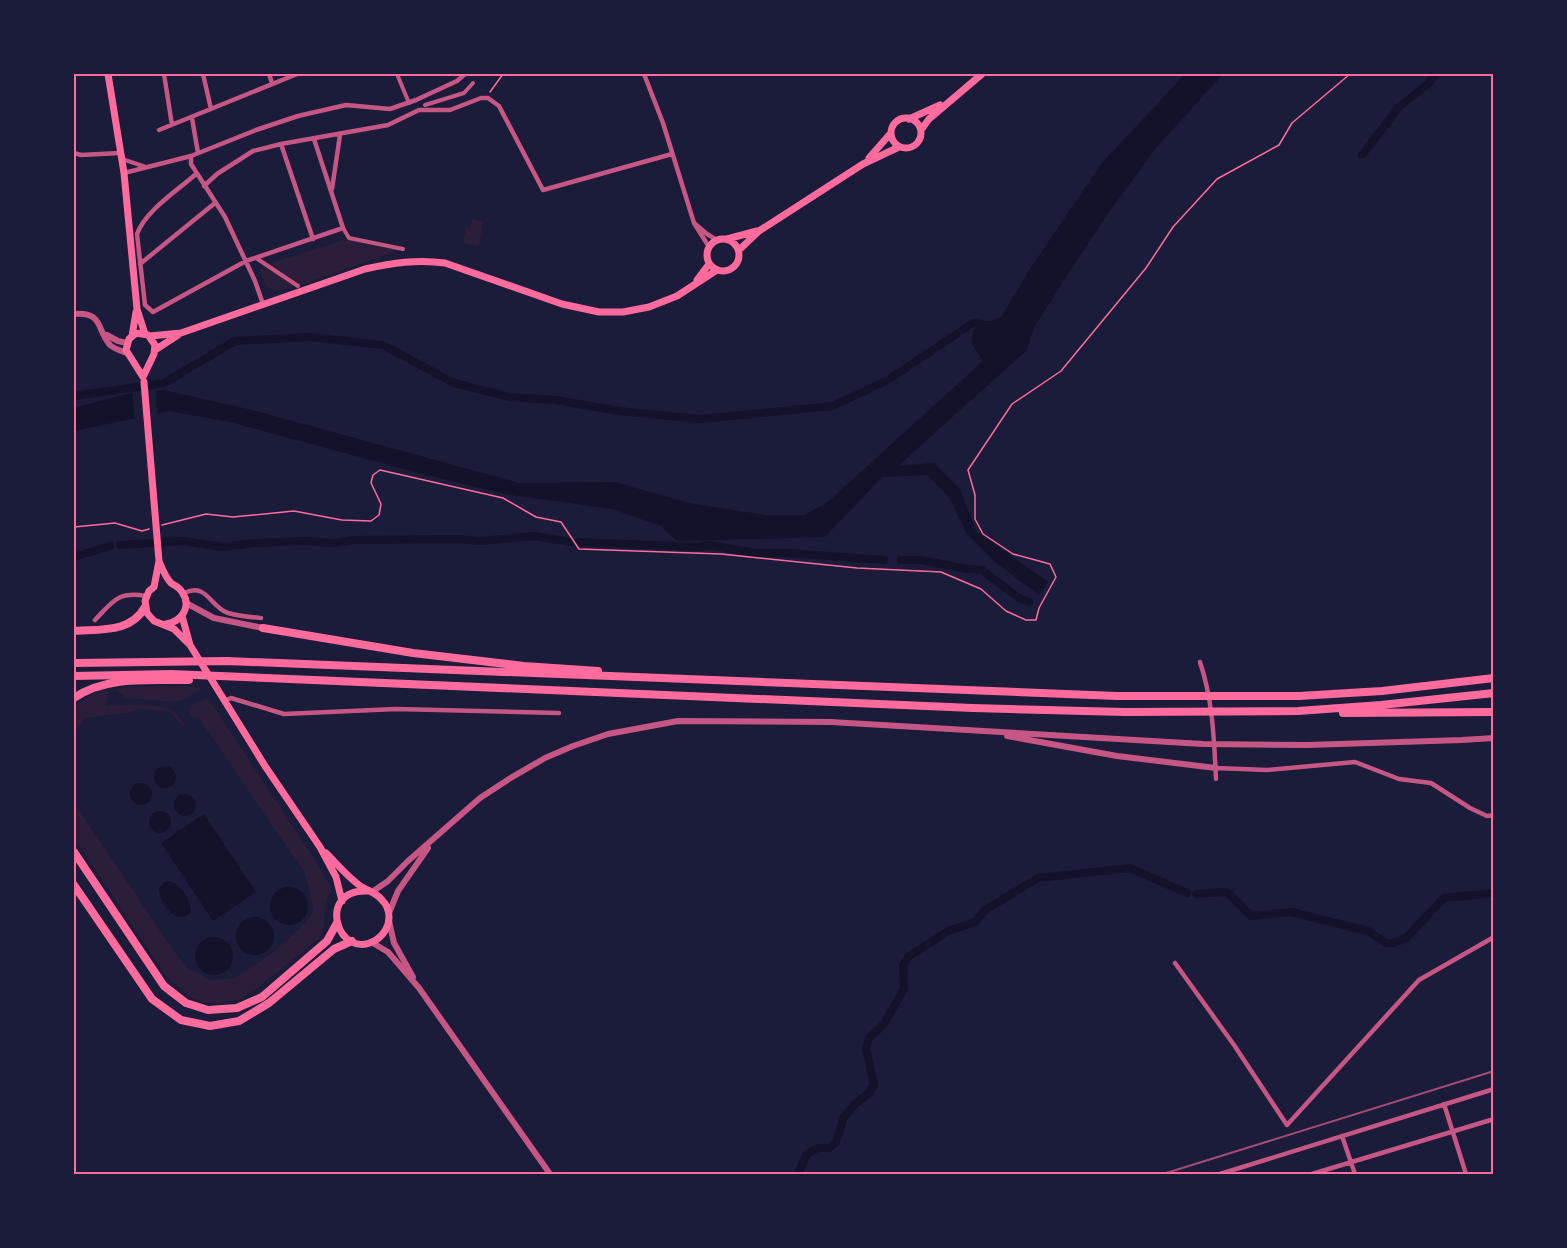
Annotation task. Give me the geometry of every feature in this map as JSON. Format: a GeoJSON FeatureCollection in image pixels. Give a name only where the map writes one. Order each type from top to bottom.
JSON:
{"type":"FeatureCollection","features":[{"type":"Feature","properties":{"kind":"highway"},"geometry":{"type":"LineString","coordinates":[[74,631],[122,628],[135,621],[145,607]]}},
{"type":"Feature","properties":{"kind":"highway"},"geometry":{"type":"LineString","coordinates":[[262,628],[413,653],[524,666],[677,679]]}},
{"type":"Feature","properties":{"kind":"highway"},"geometry":{"type":"LineString","coordinates":[[74,663],[227,661],[1024,694],[1201,696],[1299,696],[1370,692],[1494,678]]}},
{"type":"Feature","properties":{"kind":"highway"},"geometry":{"type":"LineString","coordinates":[[74,698],[84,691],[105,683],[199,675],[973,708],[1203,713],[1494,712]]}},
{"type":"Feature","properties":{"kind":"highway"},"geometry":{"type":"LineString","coordinates":[[74,676],[182,677]]}},
{"type":"Feature","properties":{"kind":"highway"},"geometry":{"type":"LineString","coordinates":[[1298,711],[1494,693]]}},
{"type":"Feature","properties":{"kind":"highway"},"geometry":{"type":"LineString","coordinates":[[74,852],[164,986],[186,1003],[208,1010],[237,1008],[262,996],[327,941],[337,923]]}},
{"type":"Feature","properties":{"kind":"highway"},"geometry":{"type":"LineString","coordinates":[[74,885],[152,999],[181,1020],[210,1026],[239,1021],[269,1003],[334,949],[352,941]]}},
{"type":"Feature","properties":{"kind":"main road"},"geometry":{"type":"LineString","coordinates":[[108,74],[124,173],[137,309],[132,336]]}},
{"type":"Feature","properties":{"kind":"main road"},"geometry":{"type":"LineString","coordinates":[[950,100],[897,121],[892,126],[893,141],[904,149],[913,147],[920,140],[921,130],[928,119],[982,74]]}},
{"type":"Feature","properties":{"kind":"main road"},"geometry":{"type":"LineString","coordinates":[[909,118],[917,123],[921,130]]}},
{"type":"Feature","properties":{"kind":"main road"},"geometry":{"type":"LineString","coordinates":[[863,164],[891,134]]}},
{"type":"Feature","properties":{"kind":"main road"},"geometry":{"type":"LineString","coordinates":[[739,250],[759,231],[863,164],[899,147]]}},
{"type":"Feature","properties":{"kind":"main road"},"geometry":{"type":"LineString","coordinates":[[727,239],[732,241],[739,250],[739,258],[733,268],[728,271],[717,270],[709,264],[707,253],[709,247],[717,240],[759,231]]}},
{"type":"Feature","properties":{"kind":"main road"},"geometry":{"type":"LineString","coordinates":[[342,901],[336,877],[320,847],[265,766],[190,645],[174,629],[150,618],[145,607],[146,596],[154,586],[159,561],[144,379],[155,350],[181,333],[365,269],[394,262],[446,263],[562,304],[599,312],[622,312],[649,307],[677,296],[695,282],[717,270]]}},
{"type":"Feature","properties":{"kind":"main road"},"geometry":{"type":"LineString","coordinates":[[695,282],[709,264]]}},
{"type":"Feature","properties":{"kind":"main road"},"geometry":{"type":"LineString","coordinates":[[137,309],[148,335],[153,340],[155,350]]}},
{"type":"Feature","properties":{"kind":"main road"},"geometry":{"type":"LineString","coordinates":[[144,379],[127,353],[127,343],[132,336],[136,333],[148,335],[181,333]]}},
{"type":"Feature","properties":{"kind":"main road"},"geometry":{"type":"LineString","coordinates":[[133,360],[142,362],[151,358]]}},
{"type":"Feature","properties":{"kind":"main road"},"geometry":{"type":"LineString","coordinates":[[159,561],[171,584]]}},
{"type":"Feature","properties":{"kind":"main road"},"geometry":{"type":"LineString","coordinates":[[154,586],[171,584],[184,593],[186,603],[182,616],[190,645]]}},
{"type":"Feature","properties":{"kind":"main road"},"geometry":{"type":"LineString","coordinates":[[166,625],[172,624],[182,616]]}},
{"type":"Feature","properties":{"kind":"main road"},"geometry":{"type":"LineString","coordinates":[[320,847],[357,884],[370,892],[384,902],[389,917],[383,934],[371,942],[362,944],[352,941],[341,933],[337,923],[338,908],[342,901],[353,893],[370,892]]}},
{"type":"Feature","properties":{"kind":"street"},"geometry":{"type":"LineString","coordinates":[[164,74],[172,125]]}},
{"type":"Feature","properties":{"kind":"street"},"geometry":{"type":"LineString","coordinates":[[203,74],[211,109]]}},
{"type":"Feature","properties":{"kind":"street"},"geometry":{"type":"LineString","coordinates":[[269,74],[272,83]]}},
{"type":"Feature","properties":{"kind":"street"},"geometry":{"type":"LineString","coordinates":[[159,130],[297,74]]}},
{"type":"Feature","properties":{"kind":"street"},"geometry":{"type":"LineString","coordinates":[[397,74],[409,103]]}},
{"type":"Feature","properties":{"kind":"street"},"geometry":{"type":"LineString","coordinates":[[454,74],[457,81]]}},
{"type":"Feature","properties":{"kind":"street"},"geometry":{"type":"LineString","coordinates":[[124,173],[191,156],[298,116],[346,105],[390,109],[457,81],[465,74]]}},
{"type":"Feature","properties":{"kind":"street"},"geometry":{"type":"LineString","coordinates":[[644,74],[694,223],[709,247]]}},
{"type":"Feature","properties":{"kind":"street"},"geometry":{"type":"LineString","coordinates":[[425,105],[464,93],[473,82]]}},
{"type":"Feature","properties":{"kind":"street"},"geometry":{"type":"LineString","coordinates":[[204,186],[217,174],[253,151],[388,125],[419,110],[450,110],[481,98],[488,98],[499,106],[543,190],[672,154]]}},
{"type":"Feature","properties":{"kind":"street"},"geometry":{"type":"LineString","coordinates":[[416,100],[419,110]]}},
{"type":"Feature","properties":{"kind":"street"},"geometry":{"type":"LineString","coordinates":[[192,117],[198,153]]}},
{"type":"Feature","properties":{"kind":"street"},"geometry":{"type":"LineString","coordinates":[[331,192],[340,135]]}},
{"type":"Feature","properties":{"kind":"street"},"geometry":{"type":"LineString","coordinates":[[314,139],[343,228],[350,238],[403,249]]}},
{"type":"Feature","properties":{"kind":"street"},"geometry":{"type":"LineString","coordinates":[[281,144],[313,239]]}},
{"type":"Feature","properties":{"kind":"street"},"geometry":{"type":"LineString","coordinates":[[74,153],[121,155],[147,167]]}},
{"type":"Feature","properties":{"kind":"street"},"geometry":{"type":"LineString","coordinates":[[191,156],[191,164],[196,174],[225,217],[263,304]]}},
{"type":"Feature","properties":{"kind":"street"},"geometry":{"type":"LineString","coordinates":[[325,174],[335,171]]}},
{"type":"Feature","properties":{"kind":"street"},"geometry":{"type":"LineString","coordinates":[[196,174],[140,225],[137,234],[145,305],[153,312],[246,261],[343,228]]}},
{"type":"Feature","properties":{"kind":"street"},"geometry":{"type":"LineString","coordinates":[[140,264],[215,203]]}},
{"type":"Feature","properties":{"kind":"street"},"geometry":{"type":"LineString","coordinates":[[694,223],[717,240]]}},
{"type":"Feature","properties":{"kind":"street"},"geometry":{"type":"LineString","coordinates":[[255,258],[298,286]]}},
{"type":"Feature","properties":{"kind":"street"},"geometry":{"type":"LineString","coordinates":[[74,314],[89,315],[99,322],[110,345],[127,353]]}},
{"type":"Feature","properties":{"kind":"street"},"geometry":{"type":"LineString","coordinates":[[104,333],[110,338],[127,343]]}},
{"type":"Feature","properties":{"kind":"street"},"geometry":{"type":"LineString","coordinates":[[184,593],[198,590],[229,613],[261,618]]}},
{"type":"Feature","properties":{"kind":"street"},"geometry":{"type":"LineString","coordinates":[[94,620],[118,597],[129,593],[146,596]]}},
{"type":"Feature","properties":{"kind":"street"},"geometry":{"type":"LineString","coordinates":[[186,603],[214,618],[262,628]]}},
{"type":"Feature","properties":{"kind":"street"},"geometry":{"type":"LineString","coordinates":[[1200,662],[1208,684],[1212,712],[1216,779]]}},
{"type":"Feature","properties":{"kind":"street"},"geometry":{"type":"LineString","coordinates":[[224,701],[231,698],[284,714],[396,710],[559,713]]}},
{"type":"Feature","properties":{"kind":"street"},"geometry":{"type":"LineString","coordinates":[[370,892],[388,881],[480,798],[508,778],[573,746],[608,734],[652,725],[694,720],[819,722],[1203,744],[1308,745],[1494,738]]}},
{"type":"Feature","properties":{"kind":"street"},"geometry":{"type":"LineString","coordinates":[[994,733],[1065,748],[1216,768],[1267,770],[1355,762],[1399,779],[1431,783],[1470,808],[1487,816],[1494,815]]}},
{"type":"Feature","properties":{"kind":"street"},"geometry":{"type":"LineString","coordinates":[[419,988],[394,943],[389,917],[398,891],[438,835]]}},
{"type":"Feature","properties":{"kind":"street"},"geometry":{"type":"LineString","coordinates":[[1175,963],[1234,1045],[1287,1125],[1419,980],[1494,937]]}},
{"type":"Feature","properties":{"kind":"street"},"geometry":{"type":"LineString","coordinates":[[371,942],[388,952],[419,988],[550,1174]]}},
{"type":"Feature","properties":{"kind":"street"},"geometry":{"type":"LineString","coordinates":[[1220,1174],[1494,1089]]}},
{"type":"Feature","properties":{"kind":"street"},"geometry":{"type":"LineString","coordinates":[[1444,1104],[1466,1174]]}},
{"type":"Feature","properties":{"kind":"street"},"geometry":{"type":"LineString","coordinates":[[1312,1174],[1494,1119]]}},
{"type":"Feature","properties":{"kind":"street"},"geometry":{"type":"LineString","coordinates":[[1342,1136],[1355,1174]]}},
{"type":"Feature","properties":{"kind":"street"},"geometry":{"type":"LineString","coordinates":[[1242,1168],[1244,1174]]}},
{"type":"Feature","properties":{"kind":"path"},"geometry":{"type":"LineString","coordinates":[[494,101],[489,90],[503,74]]}},
{"type":"Feature","properties":{"kind":"path"},"geometry":{"type":"LineString","coordinates":[[160,525],[206,514],[233,517],[294,511],[342,520],[371,521],[379,515],[381,504],[371,483],[373,475],[380,470],[503,498],[536,517],[561,522],[579,549],[721,554],[857,568],[941,572],[981,589],[1006,611],[1026,620],[1036,620],[1039,608],[1056,577],[1050,564],[1013,554],[983,534],[975,519],[975,495],[968,470],[1012,404],[1061,371],[1146,268],[1173,227],[1217,179],[1279,145],[1292,123],[1350,74]]}},
{"type":"Feature","properties":{"kind":"path"},"geometry":{"type":"LineString","coordinates":[[74,527],[115,523],[142,531],[152,528]]}},
{"type":"Feature","properties":{"kind":"shaded area"},"geometry":{"type":"Polygon","coordinates":[[[1185,74],[1223,74],[1155,149],[1102,222],[1034,327],[1027,350],[898,466],[934,463],[960,489],[976,531],[1048,582],[1039,595],[995,562],[967,534],[949,497],[928,475],[882,477],[825,537],[677,541],[661,526],[612,509],[505,494],[230,422],[169,411],[74,431],[74,408],[134,392],[163,390],[252,410],[519,483],[615,482],[688,503],[766,515],[805,515],[829,501],[983,361],[972,344],[973,330],[1002,316],[1028,272],[1101,164],[1185,74]]]}},
{"type":"Feature","properties":{"kind":"shaded area"},"geometry":{"type":"Polygon","coordinates":[[[472,219],[483,222],[479,247],[463,243],[466,228],[470,228],[472,219]]]}},
{"type":"Feature","properties":{"kind":"shaded area"},"geometry":{"type":"Polygon","coordinates":[[[349,238],[403,249],[298,286],[274,291],[266,286],[260,269],[265,265],[349,238]]]}},
{"type":"Feature","properties":{"kind":"shaded area"},"geometry":{"type":"Polygon","coordinates":[[[129,687],[202,688],[183,700],[175,702],[126,698],[115,689],[129,687]]]}},
{"type":"Feature","properties":{"kind":"shaded area"},"geometry":{"type":"Polygon","coordinates":[[[109,689],[105,706],[158,706],[172,710],[185,725],[182,726],[170,712],[140,709],[85,718],[74,733],[74,707],[94,693],[109,689]]]}},
{"type":"Feature","properties":{"kind":"shaded area"},"geometry":{"type":"Polygon","coordinates":[[[208,698],[331,887],[325,906],[324,927],[319,939],[255,990],[238,1000],[221,1003],[205,1003],[190,997],[165,975],[74,837],[74,803],[173,950],[188,968],[212,980],[235,978],[270,955],[302,926],[311,915],[313,906],[305,873],[198,717],[193,719],[188,711],[190,706],[208,698]]]}},
{"type":"Feature","properties":{"kind":"shaded area"},"geometry":{"type":"Polygon","coordinates":[[[165,766],[173,769],[176,777],[173,785],[165,788],[157,785],[154,777],[157,769],[165,766]]]}},
{"type":"Feature","properties":{"kind":"shaded area"},"geometry":{"type":"Polygon","coordinates":[[[141,783],[149,786],[152,794],[149,802],[141,805],[133,802],[130,794],[133,786],[141,783]]]}},
{"type":"Feature","properties":{"kind":"shaded area"},"geometry":{"type":"Polygon","coordinates":[[[185,794],[193,797],[196,805],[193,813],[185,816],[177,813],[174,805],[177,797],[185,794]]]}},
{"type":"Feature","properties":{"kind":"shaded area"},"geometry":{"type":"Polygon","coordinates":[[[160,811],[168,814],[171,822],[168,830],[160,833],[152,830],[149,822],[152,814],[160,811]]]}},
{"type":"Feature","properties":{"kind":"shaded area"},"geometry":{"type":"Polygon","coordinates":[[[204,814],[256,892],[213,921],[161,843],[204,814]]]}},
{"type":"Feature","properties":{"kind":"shaded area"},"geometry":{"type":"Polygon","coordinates":[[[166,881],[179,887],[186,896],[191,911],[186,916],[175,915],[165,906],[159,888],[166,881]]]}},
{"type":"Feature","properties":{"kind":"shaded area"},"geometry":{"type":"Polygon","coordinates":[[[289,887],[303,892],[308,906],[303,920],[289,925],[275,920],[270,906],[275,892],[289,887]]]}},
{"type":"Feature","properties":{"kind":"shaded area"},"geometry":{"type":"Polygon","coordinates":[[[255,917],[269,922],[274,936],[269,950],[255,955],[241,950],[236,936],[241,922],[255,917]]]}},
{"type":"Feature","properties":{"kind":"shaded area"},"geometry":{"type":"Polygon","coordinates":[[[214,937],[228,942],[233,956],[228,970],[214,975],[200,970],[195,956],[200,942],[214,937]]]}},
{"type":"Feature","properties":{"kind":"pier"},"geometry":{"type":"Polygon","coordinates":[[[155,387],[158,417],[135,421],[132,390],[155,387]]]}},
{"type":"Feature","properties":{"kind":"waterway"},"geometry":{"type":"LineString","coordinates":[[1362,155],[1399,107],[1429,83],[1435,74]]}},
{"type":"Feature","properties":{"kind":"waterway"},"geometry":{"type":"LineString","coordinates":[[74,396],[164,383],[235,341],[309,337],[383,345],[454,383],[510,397],[556,400],[619,411],[700,419],[833,406],[888,380],[973,323],[995,326]]}},
{"type":"Feature","properties":{"kind":"waterway"},"geometry":{"type":"LineString","coordinates":[[120,545],[184,541],[222,547],[306,541],[334,543],[354,540],[458,539],[480,541],[534,536],[571,542]]}},
{"type":"Feature","properties":{"kind":"waterway"},"geometry":{"type":"LineString","coordinates":[[578,542],[699,547],[709,545],[755,553],[884,560]]}},
{"type":"Feature","properties":{"kind":"waterway"},"geometry":{"type":"LineString","coordinates":[[74,557],[110,546]]}},
{"type":"Feature","properties":{"kind":"waterway"},"geometry":{"type":"LineString","coordinates":[[901,560],[921,560],[982,570],[1019,598],[1029,602]]}},
{"type":"Feature","properties":{"kind":"waterway"},"geometry":{"type":"LineString","coordinates":[[798,1174],[807,1154],[817,1148],[829,1148],[836,1142],[844,1117],[869,1093],[874,1084],[866,1049],[869,1038],[884,1024],[904,989],[903,965],[908,957],[948,931],[975,922],[985,910],[1038,878],[1130,868],[1187,893]]}},
{"type":"Feature","properties":{"kind":"waterway"},"geometry":{"type":"LineString","coordinates":[[1196,894],[1228,893],[1251,916],[1291,912],[1368,931],[1386,943],[1394,943],[1406,938],[1444,898],[1494,893]]}},
{"type":"Feature","properties":{"kind":"railway"},"geometry":{"type":"LineString","coordinates":[[1163,1174],[1494,1071]]}}]}
